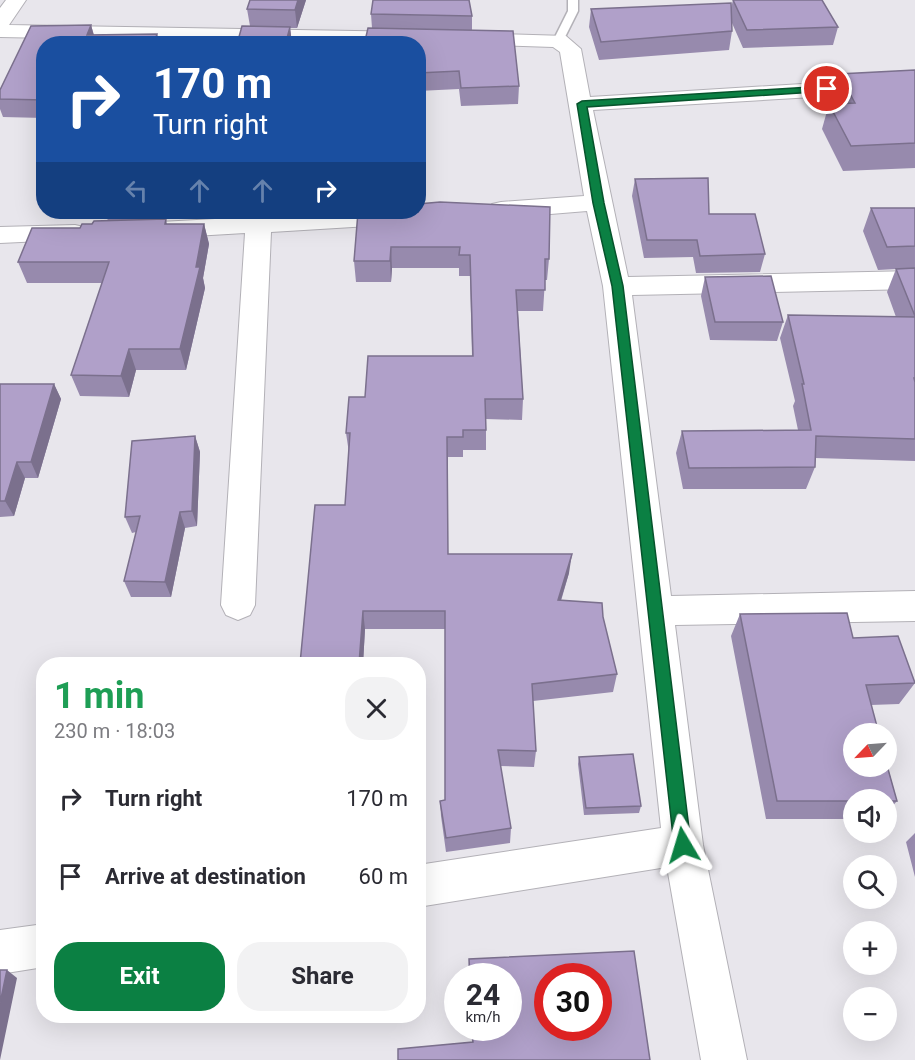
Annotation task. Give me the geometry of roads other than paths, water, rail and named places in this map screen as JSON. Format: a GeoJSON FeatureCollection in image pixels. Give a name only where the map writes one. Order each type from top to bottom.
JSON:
{"type":"FeatureCollection","features":[{"type":"Feature","properties":{"kind":"street"},"geometry":{"type":"LineString","coordinates":[[0,22],[16,0]]}},
{"type":"Feature","properties":{"kind":"street"},"geometry":{"type":"LineString","coordinates":[[0,31],[278,36]]}},
{"type":"Feature","properties":{"kind":"street"},"geometry":{"type":"LineString","coordinates":[[426,39],[558,41],[570,49],[582,104],[598,203],[617,286],[683,845],[724,1060]]}},
{"type":"Feature","properties":{"kind":"street"},"geometry":{"type":"LineString","coordinates":[[582,104],[915,84]]}},
{"type":"Feature","properties":{"kind":"street"},"geometry":{"type":"LineString","coordinates":[[481,211],[598,203]]}},
{"type":"Feature","properties":{"kind":"street"},"geometry":{"type":"LineString","coordinates":[[141,230],[258,226],[362,219]]}},
{"type":"Feature","properties":{"kind":"street"},"geometry":{"type":"LineString","coordinates":[[238,605],[258,226]]}},
{"type":"Feature","properties":{"kind":"street"},"geometry":{"type":"LineString","coordinates":[[0,235],[94,232]]}},
{"type":"Feature","properties":{"kind":"street"},"geometry":{"type":"LineString","coordinates":[[617,286],[915,280]]}},
{"type":"Feature","properties":{"kind":"street"},"geometry":{"type":"LineString","coordinates":[[656,611],[915,606]]}},
{"type":"Feature","properties":{"kind":"street"},"geometry":{"type":"LineString","coordinates":[[426,885],[683,845]]}},
{"type":"Feature","properties":{"kind":"street"},"geometry":{"type":"LineString","coordinates":[[0,952],[36,946]]}},
{"type":"Feature","properties":{"kind":"lane"},"geometry":{"type":"LineString","coordinates":[[558,41],[573,11],[573,0]]}}]}
